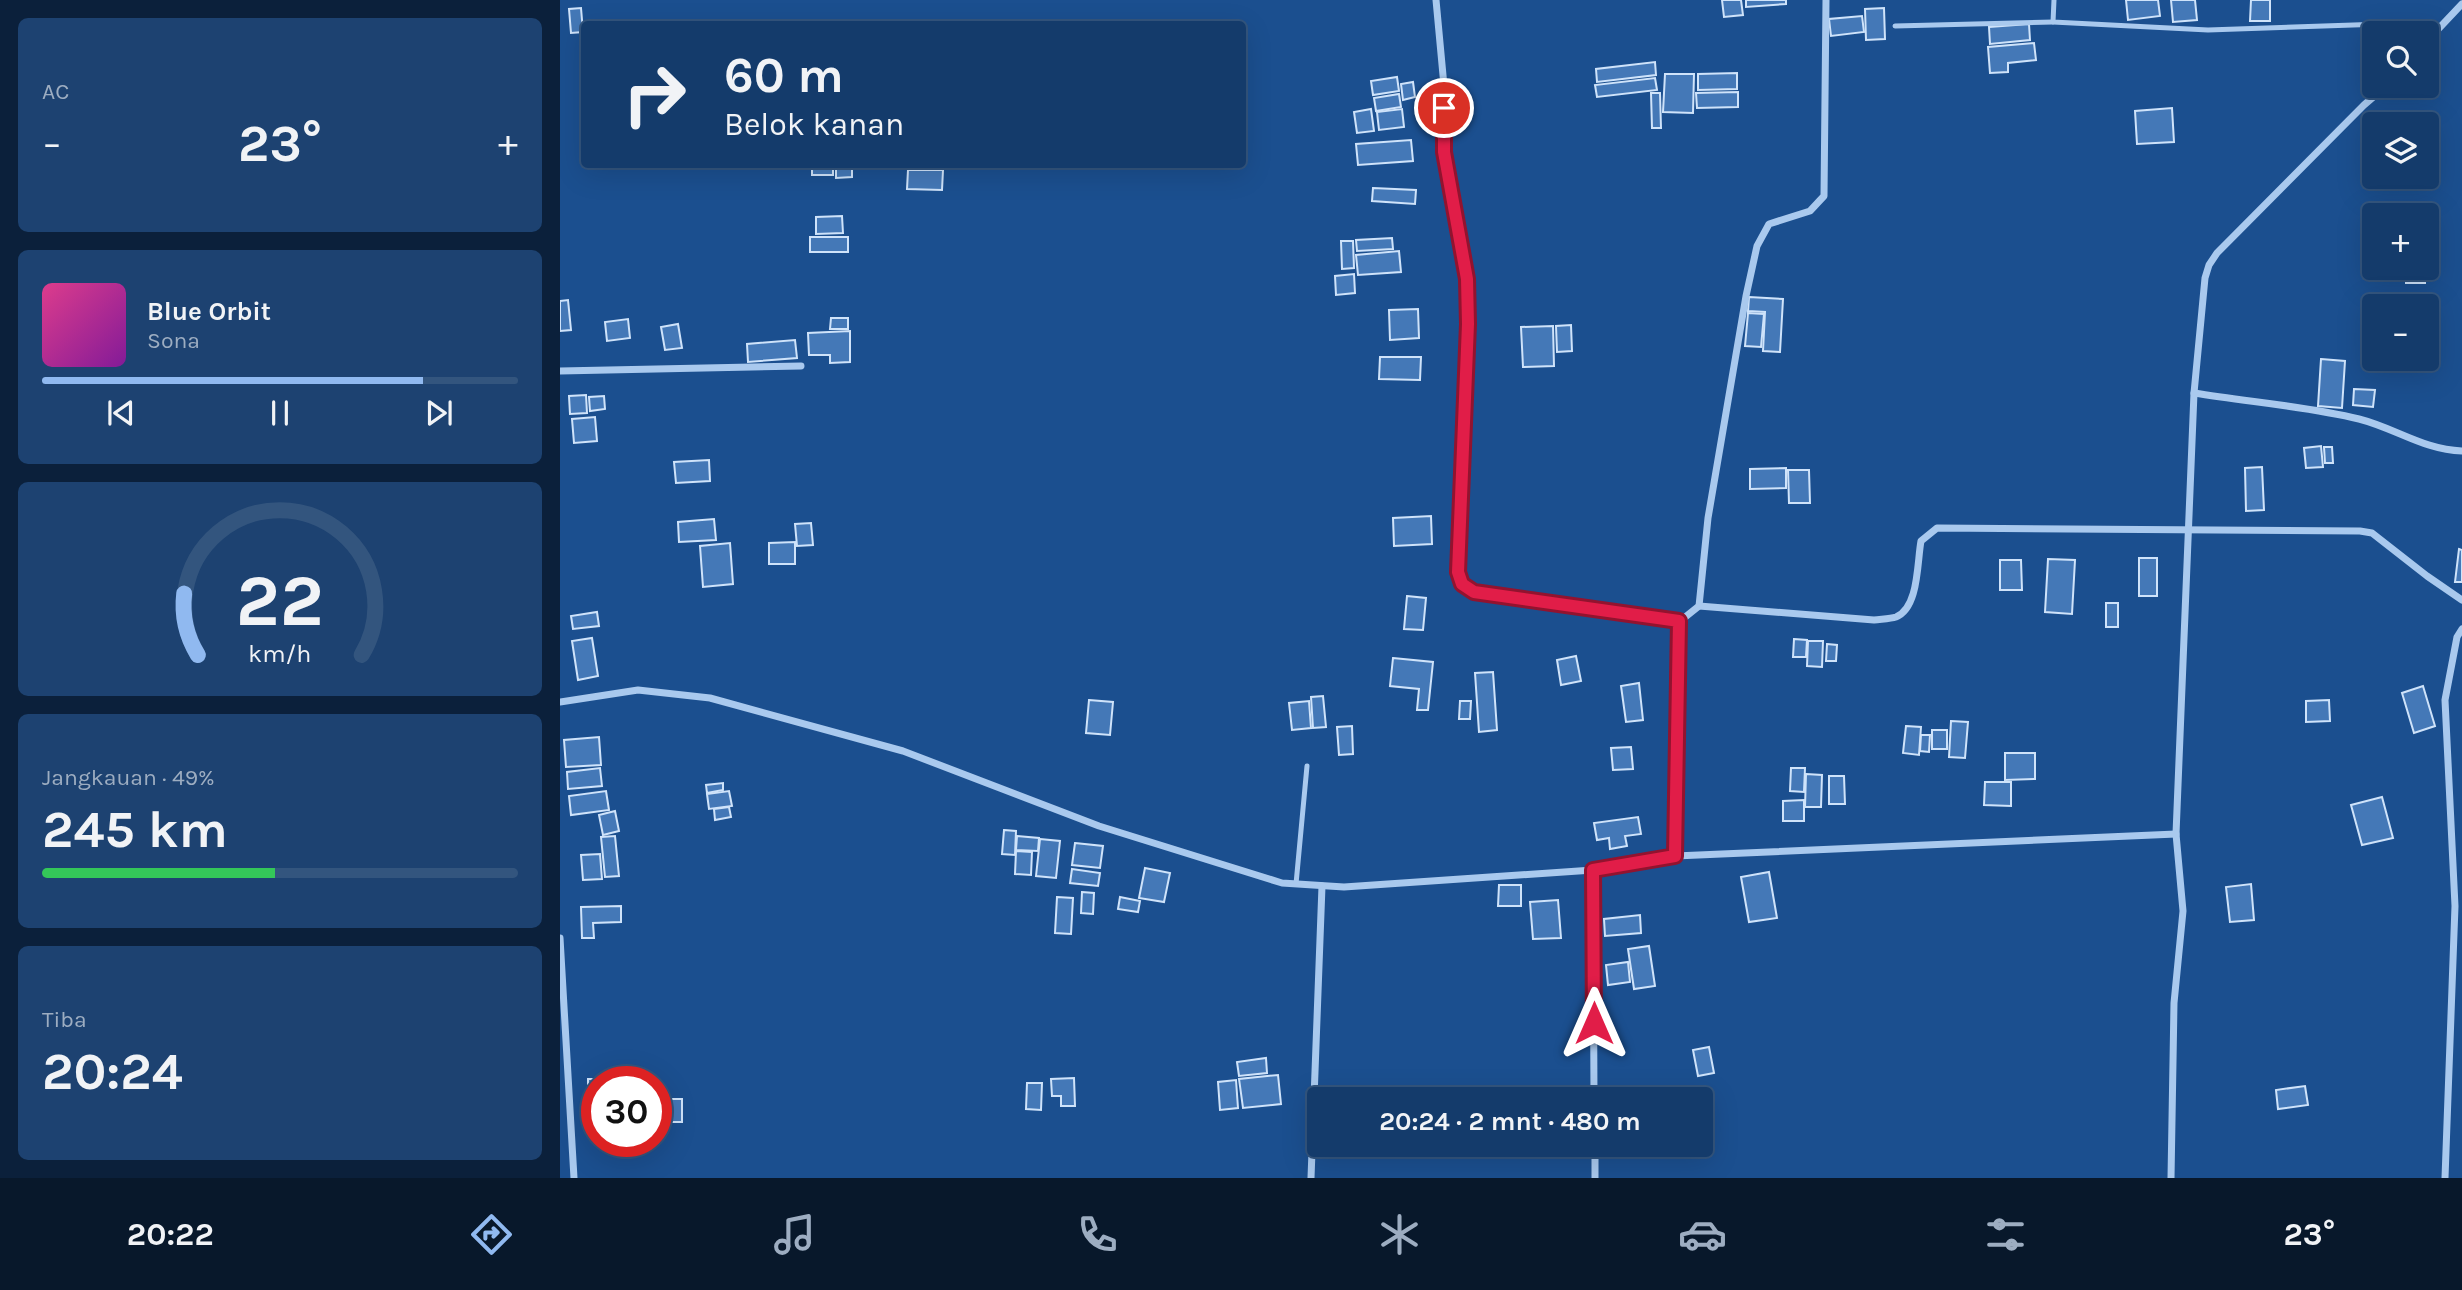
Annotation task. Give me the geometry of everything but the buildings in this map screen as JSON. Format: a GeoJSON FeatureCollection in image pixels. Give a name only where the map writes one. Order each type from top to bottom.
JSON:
{"type":"FeatureCollection","features":[{"type":"Feature","properties":{"kind":"street"},"geometry":{"type":"LineString","coordinates":[[1436,0],[1444,86],[1444,152],[1467,279],[1468,324],[1458,572],[1462,584],[1474,592],[1679,621],[1699,606],[1874,620],[1897,617],[1906,610],[1914,597],[1921,541],[1937,528],[2188,529],[2372,533],[2462,600]]}},
{"type":"Feature","properties":{"kind":"street"},"geometry":{"type":"LineString","coordinates":[[1699,606],[1708,518],[1757,246],[1769,224],[1810,211],[1824,196],[1826,0]]}},
{"type":"Feature","properties":{"kind":"street"},"geometry":{"type":"LineString","coordinates":[[2439,28],[2462,4]]}},
{"type":"Feature","properties":{"kind":"street"},"geometry":{"type":"LineString","coordinates":[[2171,1178],[2174,1003],[2183,911],[2176,834],[2188,529],[2194,393],[2209,265],[2217,253],[2372,98]]}},
{"type":"Feature","properties":{"kind":"street"},"geometry":{"type":"LineString","coordinates":[[560,371],[801,366]]}},
{"type":"Feature","properties":{"kind":"street"},"geometry":{"type":"LineString","coordinates":[[2194,393],[2346,416],[2382,426],[2438,450],[2462,451]]}},
{"type":"Feature","properties":{"kind":"street"},"geometry":{"type":"LineString","coordinates":[[1675,856],[1679,621]]}},
{"type":"Feature","properties":{"kind":"street"},"geometry":{"type":"LineString","coordinates":[[2445,1178],[2455,906],[2445,700],[2462,629]]}},
{"type":"Feature","properties":{"kind":"street"},"geometry":{"type":"LineString","coordinates":[[560,702],[638,690],[710,698],[903,751],[1099,825],[1270,880],[1296,884],[1344,887],[1593,870],[1675,856],[2176,834]]}},
{"type":"Feature","properties":{"kind":"street"},"geometry":{"type":"LineString","coordinates":[[1593,870],[1594,1087]]}},
{"type":"Feature","properties":{"kind":"street"},"geometry":{"type":"LineString","coordinates":[[1311,1178],[1322,886]]}},
{"type":"Feature","properties":{"kind":"street"},"geometry":{"type":"LineString","coordinates":[[560,938],[564,1061],[574,1178]]}},
{"type":"Feature","properties":{"kind":"street"},"geometry":{"type":"LineString","coordinates":[[1595,1157],[1595,1178]]}},
{"type":"Feature","properties":{"kind":"lane"},"geometry":{"type":"LineString","coordinates":[[2053,22],[2054,0]]}},
{"type":"Feature","properties":{"kind":"lane"},"geometry":{"type":"LineString","coordinates":[[1895,26],[2053,22],[2208,30],[2362,25]]}},
{"type":"Feature","properties":{"kind":"lane"},"geometry":{"type":"LineString","coordinates":[[1296,884],[1307,766]]}},
{"type":"Feature","properties":{"kind":"route"},"geometry":{"type":"LineString","coordinates":[[1444,108],[1444,152],[1467,279],[1468,324],[1458,572],[1462,584],[1474,592],[1679,621],[1675,856],[1593,870],[1594,1023]]}}]}
